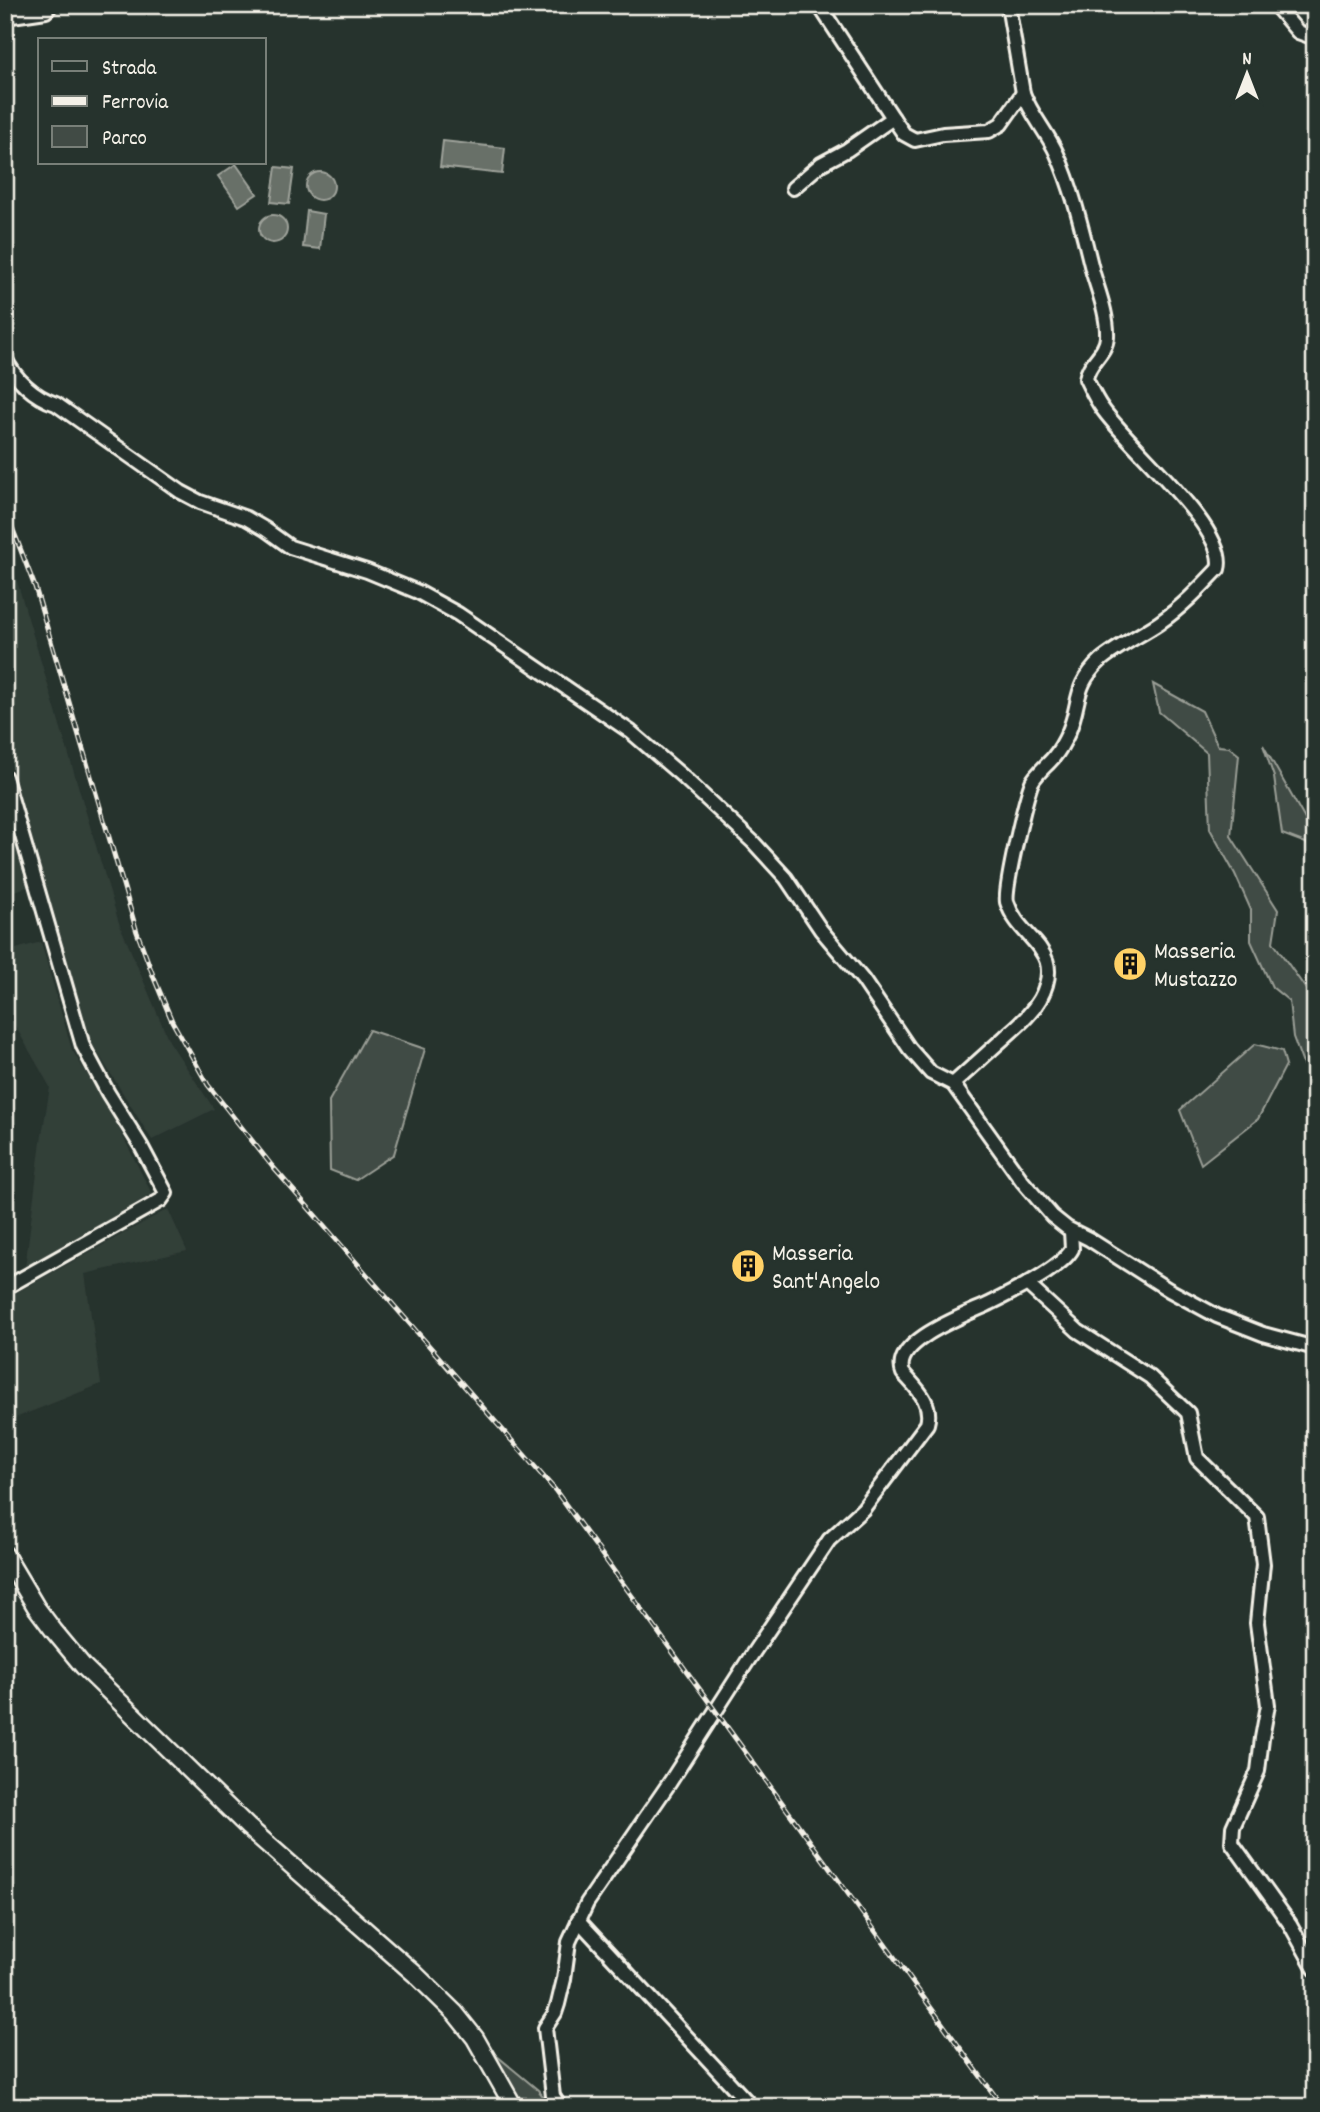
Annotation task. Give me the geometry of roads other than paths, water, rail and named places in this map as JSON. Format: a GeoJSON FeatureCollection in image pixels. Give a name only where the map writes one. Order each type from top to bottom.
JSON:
{"type":"FeatureCollection","features":[{"type":"Feature","properties":{"kind":"main road"},"geometry":{"type":"LineString","coordinates":[[5,1555],[36,1607],[83,1665],[248,1826],[415,1974],[455,2013],[475,2038],[514,2107]]}},
{"type":"Feature","properties":{"kind":"street"},"geometry":{"type":"LineString","coordinates":[[5,17],[46,11],[51,5]]}},
{"type":"Feature","properties":{"kind":"street"},"geometry":{"type":"LineString","coordinates":[[819,5],[904,134],[915,140],[943,134],[989,131],[1001,124],[1023,93]]}},
{"type":"Feature","properties":{"kind":"street"},"geometry":{"type":"LineString","coordinates":[[953,1084],[1030,1013],[1041,998],[1045,985],[1047,958],[1018,922],[1007,901],[1011,863],[1032,781],[1055,756],[1069,730],[1077,695],[1084,681],[1102,660],[1189,600],[1218,569],[1219,564],[1217,548],[1199,517],[1102,409],[1087,379],[1091,365],[1107,343],[1101,301],[1057,153],[1027,105],[1023,93],[1008,5]]}},
{"type":"Feature","properties":{"kind":"street"},"geometry":{"type":"LineString","coordinates":[[1275,5],[1298,32],[1315,38]]}},
{"type":"Feature","properties":{"kind":"street"},"geometry":{"type":"LineString","coordinates":[[793,188],[821,164],[847,150],[893,118]]}},
{"type":"Feature","properties":{"kind":"street"},"geometry":{"type":"LineString","coordinates":[[5,358],[26,386],[41,399],[56,404],[181,492],[200,502],[246,518],[290,547],[367,571],[418,592],[458,614],[631,732],[753,842],[786,878],[821,930],[863,980],[909,1048],[931,1073],[953,1084],[1023,1182],[1052,1216],[1169,1290],[1217,1316],[1263,1334],[1315,1348]]}},
{"type":"Feature","properties":{"kind":"street"},"geometry":{"type":"LineString","coordinates":[[5,777],[13,818],[82,1046],[166,1193],[161,1200],[5,1288]]}},
{"type":"Feature","properties":{"kind":"street"},"geometry":{"type":"LineString","coordinates":[[5,826],[13,818]]}},
{"type":"Feature","properties":{"kind":"street"},"geometry":{"type":"LineString","coordinates":[[560,2107],[554,2097],[545,2028],[558,2004],[569,1942],[578,1920],[830,1540],[863,1509],[927,1424],[929,1418],[926,1402],[901,1367],[904,1355],[929,1333],[1027,1283],[1069,1254],[1072,1249],[1072,1231]]}},
{"type":"Feature","properties":{"kind":"street"},"geometry":{"type":"LineString","coordinates":[[1027,1283],[1078,1331],[1150,1377],[1188,1413],[1197,1458],[1257,1517],[1263,1564],[1257,1623],[1268,1705],[1258,1772],[1233,1827],[1231,1843],[1290,1924],[1315,1969]]}},
{"type":"Feature","properties":{"kind":"street"},"geometry":{"type":"LineString","coordinates":[[578,1920],[752,2107]]}},
{"type":"Feature","properties":{"kind":"railway"},"geometry":{"type":"LineString","coordinates":[[5,509],[35,587],[137,932],[172,1021],[208,1085],[272,1166],[555,1490],[1003,2107]]}},
{"type":"Feature","properties":{"kind":"place","name":"Masseria Mustazzo"},"geometry":{"type":"Point","coordinates":[1130,964]}},
{"type":"Feature","properties":{"kind":"place","name":"Masseria Sant'Angelo"},"geometry":{"type":"Point","coordinates":[748,1266]}}]}
